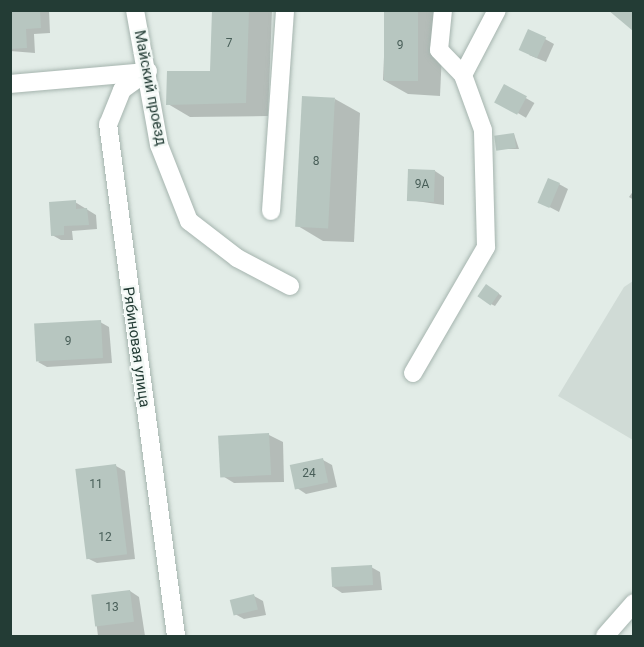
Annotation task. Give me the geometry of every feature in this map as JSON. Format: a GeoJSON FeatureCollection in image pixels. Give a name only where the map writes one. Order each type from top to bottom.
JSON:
{"type":"FeatureCollection","features":[{"type":"Feature","properties":{"kind":"lane","name":"Майский проезд"},"geometry":{"type":"LineString","coordinates":[[135,10],[159,145],[189,221],[237,258],[290,286]]}},
{"type":"Feature","properties":{"kind":"lane"},"geometry":{"type":"LineString","coordinates":[[271,210],[285,10]]}},
{"type":"Feature","properties":{"kind":"lane"},"geometry":{"type":"LineString","coordinates":[[413,374],[486,247],[483,130],[463,75],[439,50],[443,10]]}},
{"type":"Feature","properties":{"kind":"lane"},"geometry":{"type":"LineString","coordinates":[[463,75],[497,10]]}},
{"type":"Feature","properties":{"kind":"lane"},"geometry":{"type":"LineString","coordinates":[[10,84],[147,72]]}},
{"type":"Feature","properties":{"kind":"lane","name":"Рябиновая улица"},"geometry":{"type":"LineString","coordinates":[[147,72],[122,90],[108,124],[176,636]]}},
{"type":"Feature","properties":{"kind":"lane"},"geometry":{"type":"LineString","coordinates":[[605,636],[633,603]]}},
{"type":"Feature","properties":{"kind":"shaded area"},"geometry":{"type":"Polygon","coordinates":[[[633,281],[633,440],[558,396],[624,287],[633,281]]]}},
{"type":"Feature","properties":{"kind":"building"},"geometry":{"type":"Polygon","coordinates":[[[10,10],[40,10],[41,28],[26,29],[27,48],[10,49],[10,10]]]}},
{"type":"Feature","properties":{"kind":"building"},"geometry":{"type":"Polygon","coordinates":[[[212,10],[249,10],[246,103],[166,105],[167,71],[210,71],[212,10]]]}},
{"type":"Feature","properties":{"kind":"building"},"geometry":{"type":"Polygon","coordinates":[[[384,10],[418,10],[418,81],[384,81],[384,10]]]}},
{"type":"Feature","properties":{"kind":"building"},"geometry":{"type":"Polygon","coordinates":[[[608,10],[633,10],[633,31],[608,10]]]}},
{"type":"Feature","properties":{"kind":"building"},"geometry":{"type":"Polygon","coordinates":[[[528,29],[546,37],[537,58],[519,50],[528,29]]]}},
{"type":"Feature","properties":{"kind":"building"},"geometry":{"type":"Polygon","coordinates":[[[504,84],[527,96],[517,115],[494,103],[504,84]]]}},
{"type":"Feature","properties":{"kind":"building"},"geometry":{"type":"Polygon","coordinates":[[[302,96],[335,98],[328,229],[295,227],[302,96]]]}},
{"type":"Feature","properties":{"kind":"building"},"geometry":{"type":"Polygon","coordinates":[[[514,133],[516,148],[496,151],[494,136],[514,133]]]}},
{"type":"Feature","properties":{"kind":"building"},"geometry":{"type":"Polygon","coordinates":[[[408,169],[435,170],[434,202],[407,201],[408,169]]]}},
{"type":"Feature","properties":{"kind":"building"},"geometry":{"type":"Polygon","coordinates":[[[548,178],[560,183],[549,208],[537,203],[548,178]]]}},
{"type":"Feature","properties":{"kind":"building"},"geometry":{"type":"Polygon","coordinates":[[[76,200],[76,209],[87,208],[89,225],[64,226],[64,235],[51,236],[49,202],[76,200]]]}},
{"type":"Feature","properties":{"kind":"building"},"geometry":{"type":"Polygon","coordinates":[[[486,284],[499,293],[491,305],[477,296],[486,284]]]}},
{"type":"Feature","properties":{"kind":"building"},"geometry":{"type":"Polygon","coordinates":[[[101,320],[103,358],[36,361],[34,324],[101,320]]]}},
{"type":"Feature","properties":{"kind":"building"},"geometry":{"type":"Polygon","coordinates":[[[269,433],[271,475],[220,478],[218,436],[269,433]]]}},
{"type":"Feature","properties":{"kind":"building"},"geometry":{"type":"Polygon","coordinates":[[[323,458],[328,482],[295,490],[290,465],[323,458]]]}},
{"type":"Feature","properties":{"kind":"building"},"geometry":{"type":"Polygon","coordinates":[[[116,464],[127,554],[86,559],[75,469],[116,464]]]}},
{"type":"Feature","properties":{"kind":"building"},"geometry":{"type":"Polygon","coordinates":[[[372,565],[373,585],[332,587],[331,567],[372,565]]]}},
{"type":"Feature","properties":{"kind":"building"},"geometry":{"type":"Polygon","coordinates":[[[130,590],[134,622],[95,627],[91,595],[130,590]]]}},
{"type":"Feature","properties":{"kind":"building"},"geometry":{"type":"Polygon","coordinates":[[[254,594],[258,610],[234,616],[230,600],[254,594]]]}}]}
